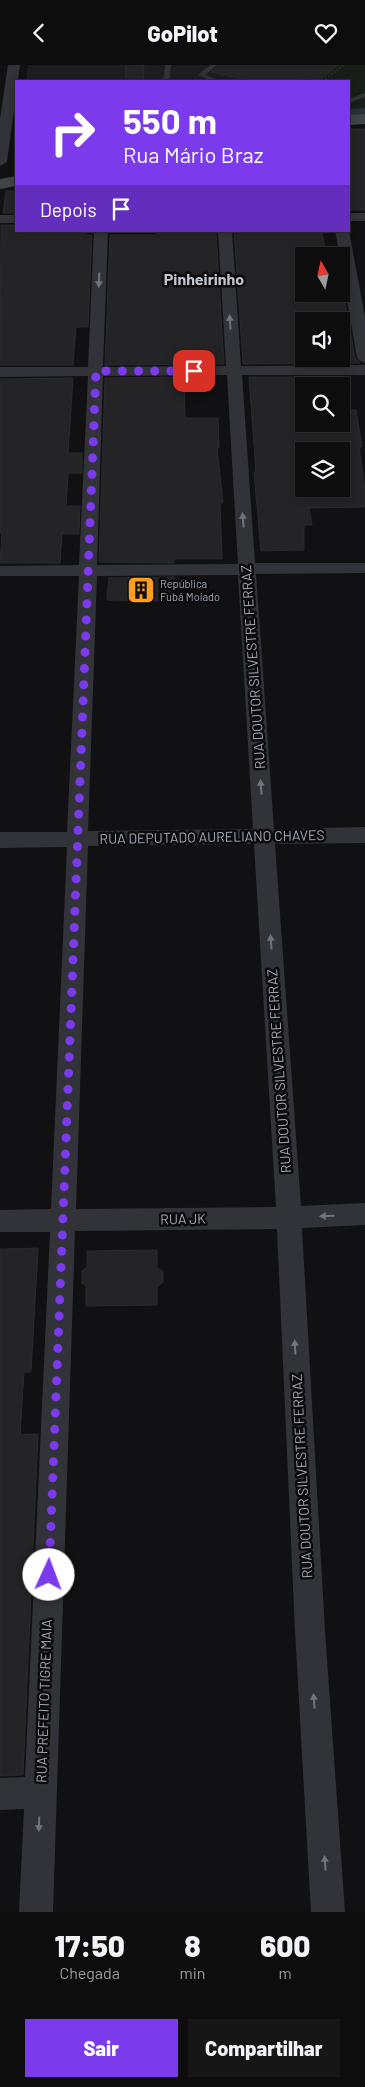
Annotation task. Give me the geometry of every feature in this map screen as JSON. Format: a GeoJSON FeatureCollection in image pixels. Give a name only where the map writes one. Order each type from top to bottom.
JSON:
{"type":"FeatureCollection","features":[{"type":"Feature","properties":{"kind":"main road"},"geometry":{"type":"LineString","coordinates":[[350,105],[365,104]]}},
{"type":"Feature","properties":{"kind":"main road"},"geometry":{"type":"LineString","coordinates":[[350,120],[365,119]]}},
{"type":"Feature","properties":{"kind":"main road"},"geometry":{"type":"LineString","coordinates":[[0,166],[15,163]]}},
{"type":"Feature","properties":{"kind":"main road"},"geometry":{"type":"LineString","coordinates":[[0,184],[15,181]]}},
{"type":"Feature","properties":{"kind":"street"},"geometry":{"type":"LineString","coordinates":[[0,162],[14,65]]}},
{"type":"Feature","properties":{"kind":"street"},"geometry":{"type":"LineString","coordinates":[[350,217],[365,217]]}},
{"type":"Feature","properties":{"kind":"street"},"geometry":{"type":"LineString","coordinates":[[0,219],[15,219]]}},
{"type":"Feature","properties":{"kind":"street","name":"RUA PREFEITO TIGRE MAIA"},"geometry":{"type":"LineString","coordinates":[[36,1912],[101,232]]}},
{"type":"Feature","properties":{"kind":"street","name":"RUA DOUTOR SILVESTRE FERRAZ"},"geometry":{"type":"LineString","coordinates":[[224,232],[289,1218],[310,1631],[328,1912]]}},
{"type":"Feature","properties":{"kind":"street"},"geometry":{"type":"LineString","coordinates":[[342,232],[365,358]]}},
{"type":"Feature","properties":{"kind":"street"},"geometry":{"type":"LineString","coordinates":[[0,372],[365,370]]}},
{"type":"Feature","properties":{"kind":"street"},"geometry":{"type":"LineString","coordinates":[[0,571],[365,568]]}},
{"type":"Feature","properties":{"kind":"street","name":"RUA DEPUTADO AURELIANO CHAVES"},"geometry":{"type":"LineString","coordinates":[[0,839],[365,835]]}},
{"type":"Feature","properties":{"kind":"street","name":"RUA JK"},"geometry":{"type":"LineString","coordinates":[[0,1221],[289,1218],[365,1214]]}},
{"type":"Feature","properties":{"kind":"street"},"geometry":{"type":"LineString","coordinates":[[0,1794],[40,1792]]}},
{"type":"Feature","properties":{"kind":"lane"},"geometry":{"type":"LineString","coordinates":[[166,80],[168,65]]}},
{"type":"Feature","properties":{"kind":"lane"},"geometry":{"type":"LineString","coordinates":[[201,75],[202,65]]}},
{"type":"Feature","properties":{"kind":"lane"},"geometry":{"type":"LineString","coordinates":[[201,75],[214,65]]}},
{"type":"Feature","properties":{"kind":"lane"},"geometry":{"type":"LineString","coordinates":[[201,75],[215,80]]}},
{"type":"Feature","properties":{"kind":"lane"},"geometry":{"type":"LineString","coordinates":[[350,101],[365,95]]}},
{"type":"Feature","properties":{"kind":"path"},"geometry":{"type":"LineString","coordinates":[[324,80],[344,65]]}},
{"type":"Feature","properties":{"kind":"shaded area"},"geometry":{"type":"Polygon","coordinates":[[[28,65],[365,65],[350,80],[26,80],[28,65]]]}},
{"type":"Feature","properties":{"kind":"shaded area"},"geometry":{"type":"Polygon","coordinates":[[[344,65],[365,65],[365,117],[350,118],[350,80],[321,80],[344,65]]]}},
{"type":"Feature","properties":{"kind":"building"},"geometry":{"type":"Polygon","coordinates":[[[126,65],[144,65],[143,80],[125,80],[126,65]]]}},
{"type":"Feature","properties":{"kind":"building"},"geometry":{"type":"Polygon","coordinates":[[[219,65],[337,65],[320,80],[300,78],[297,80],[247,80],[211,72],[219,65]]]}},
{"type":"Feature","properties":{"kind":"building"},"geometry":{"type":"Polygon","coordinates":[[[350,129],[365,129],[365,210],[350,210],[350,129]]]}},
{"type":"Feature","properties":{"kind":"building"},"geometry":{"type":"Polygon","coordinates":[[[6,191],[15,191],[15,213],[3,213],[6,191]]]}},
{"type":"Feature","properties":{"kind":"building"},"geometry":{"type":"Polygon","coordinates":[[[1,225],[15,225],[15,232],[86,232],[86,235],[92,235],[88,327],[76,327],[73,365],[0,365],[1,225]]]}},
{"type":"Feature","properties":{"kind":"building"},"geometry":{"type":"Polygon","coordinates":[[[157,232],[216,232],[224,364],[105,365],[110,235],[157,235],[157,232]]]}},
{"type":"Feature","properties":{"kind":"building"},"geometry":{"type":"Polygon","coordinates":[[[234,232],[322,232],[325,247],[295,247],[295,303],[345,303],[347,312],[295,312],[295,364],[243,364],[234,232]]]}},
{"type":"Feature","properties":{"kind":"building"},"geometry":{"type":"Polygon","coordinates":[[[350,329],[355,358],[360,363],[350,363],[350,329]]]}},
{"type":"Feature","properties":{"kind":"building"},"geometry":{"type":"Polygon","coordinates":[[[184,377],[185,418],[218,418],[219,448],[217,448],[223,503],[220,503],[222,559],[174,559],[174,563],[99,562],[105,378],[184,377]]]}},
{"type":"Feature","properties":{"kind":"building"},"geometry":{"type":"Polygon","coordinates":[[[249,377],[295,377],[295,432],[350,432],[350,410],[356,410],[362,447],[359,447],[365,489],[365,507],[309,508],[312,525],[304,525],[304,550],[261,551],[254,472],[256,472],[249,377]]]}},
{"type":"Feature","properties":{"kind":"building"},"geometry":{"type":"Polygon","coordinates":[[[73,378],[68,453],[82,453],[82,473],[68,473],[66,506],[80,506],[79,534],[62,534],[60,563],[0,563],[2,533],[0,533],[0,379],[73,378]]]}},
{"type":"Feature","properties":{"kind":"building","name":"República Fubá Moiado"},"geometry":{"type":"Polygon","coordinates":[[[174,577],[173,601],[107,600],[109,578],[174,577]]]}},
{"type":"Feature","properties":{"kind":"building"},"geometry":{"type":"Polygon","coordinates":[[[38,1248],[31,1372],[24,1372],[20,1435],[38,1434],[23,1775],[0,1776],[0,1249],[38,1248]]]}},
{"type":"Feature","properties":{"kind":"building"},"geometry":{"type":"Polygon","coordinates":[[[157,1250],[157,1268],[163,1271],[163,1282],[157,1287],[157,1305],[86,1306],[86,1286],[82,1283],[82,1271],[87,1267],[87,1251],[157,1250]]]}},
{"type":"Feature","properties":{"kind":"waterway"},"geometry":{"type":"LineString","coordinates":[[350,115],[365,114]]}},
{"type":"Feature","properties":{"kind":"place","name":"República Fubá Moiado"},"geometry":{"type":"Point","coordinates":[141,590]}},
{"type":"Feature","properties":{"kind":"district","name":"Pinheirinho"},"geometry":{"type":"Point","coordinates":[204,279]}},
{"type":"Feature","properties":{"kind":"route"},"geometry":{"type":"LineString","coordinates":[[49,1575],[96,371],[194,371]]}}]}
